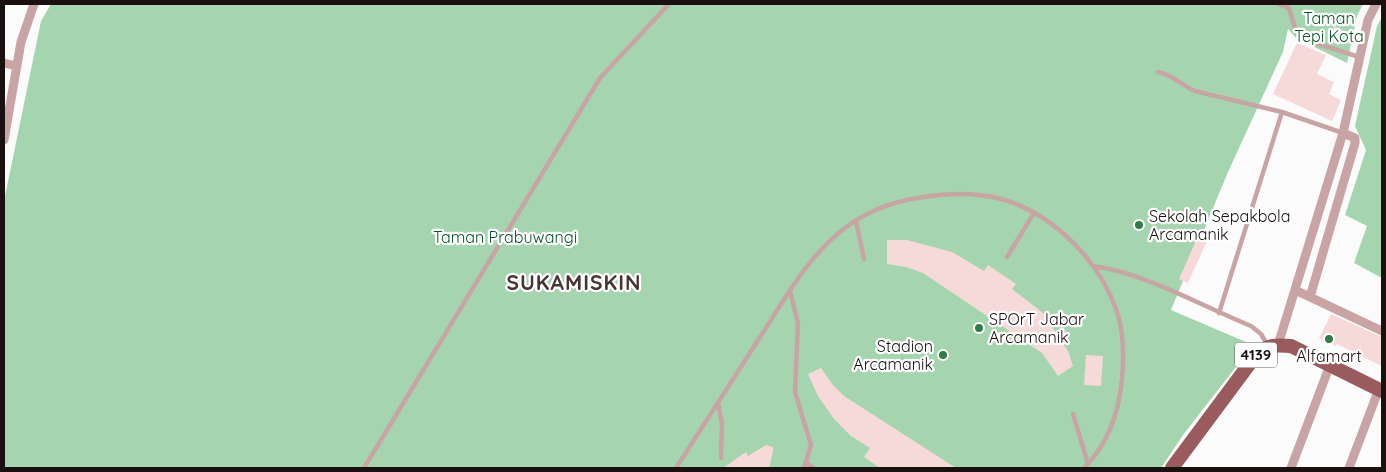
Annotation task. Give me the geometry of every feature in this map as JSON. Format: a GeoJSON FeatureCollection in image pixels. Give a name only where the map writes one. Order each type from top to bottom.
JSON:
{"type":"FeatureCollection","features":[{"type":"Feature","properties":{"kind":"main road","name":"4139"},"geometry":{"type":"LineString","coordinates":[[1172,468],[1256,355],[1273,346],[1291,346],[1380,390]]}},
{"type":"Feature","properties":{"kind":"street"},"geometry":{"type":"LineString","coordinates":[[4,140],[16,66],[34,4]]}},
{"type":"Feature","properties":{"kind":"street"},"geometry":{"type":"LineString","coordinates":[[1273,346],[1295,290],[1343,133],[1368,20],[1376,4]]}},
{"type":"Feature","properties":{"kind":"street"},"geometry":{"type":"LineString","coordinates":[[4,63],[16,66]]}},
{"type":"Feature","properties":{"kind":"street"},"geometry":{"type":"LineString","coordinates":[[1310,297],[1355,143],[1355,138],[1343,133]]}},
{"type":"Feature","properties":{"kind":"street"},"geometry":{"type":"LineString","coordinates":[[1295,290],[1382,331]]}},
{"type":"Feature","properties":{"kind":"street"},"geometry":{"type":"LineString","coordinates":[[1291,468],[1330,365]]}},
{"type":"Feature","properties":{"kind":"street"},"geometry":{"type":"LineString","coordinates":[[1349,468],[1380,390]]}},
{"type":"Feature","properties":{"kind":"lane"},"geometry":{"type":"LineString","coordinates":[[364,468],[600,78],[669,4]]}},
{"type":"Feature","properties":{"kind":"lane"},"geometry":{"type":"LineString","coordinates":[[1278,4],[1288,6],[1296,32],[1303,39],[1359,57]]}},
{"type":"Feature","properties":{"kind":"lane"},"geometry":{"type":"LineString","coordinates":[[1158,72],[1168,74],[1184,87],[1195,91],[1282,112],[1343,133]]}},
{"type":"Feature","properties":{"kind":"lane"},"geometry":{"type":"LineString","coordinates":[[1219,313],[1282,112]]}},
{"type":"Feature","properties":{"kind":"lane"},"geometry":{"type":"LineString","coordinates":[[676,468],[790,292],[828,241],[856,221],[883,206],[935,194],[967,194],[1000,199],[1034,214],[1070,239],[1093,266],[1117,311],[1122,334],[1124,363],[1121,397],[1110,431],[1086,466]]}},
{"type":"Feature","properties":{"kind":"lane"},"geometry":{"type":"LineString","coordinates":[[1007,257],[1034,214]]}},
{"type":"Feature","properties":{"kind":"lane"},"geometry":{"type":"LineString","coordinates":[[856,221],[864,259]]}},
{"type":"Feature","properties":{"kind":"lane"},"geometry":{"type":"LineString","coordinates":[[1093,266],[1111,269],[1140,278],[1251,326],[1273,346]]}},
{"type":"Feature","properties":{"kind":"lane"},"geometry":{"type":"LineString","coordinates":[[790,292],[798,324],[795,392],[811,445],[805,466],[814,468]]}},
{"type":"Feature","properties":{"kind":"lane"},"geometry":{"type":"LineString","coordinates":[[718,403],[722,424],[720,458]]}},
{"type":"Feature","properties":{"kind":"lane"},"geometry":{"type":"LineString","coordinates":[[1073,414],[1086,466]]}},
{"type":"Feature","properties":{"kind":"green space","name":"Taman Prabuwangi"},"geometry":{"type":"Polygon","coordinates":[[[51,4],[1363,4],[1357,16],[1347,63],[1296,38],[1288,29],[1283,52],[1228,172],[1171,310],[1253,345],[1183,435],[1161,468],[4,468],[4,201],[41,21],[51,4]]]}},
{"type":"Feature","properties":{"kind":"green space"},"geometry":{"type":"Polygon","coordinates":[[[1382,17],[1382,278],[1354,263],[1367,226],[1345,215],[1366,150],[1355,126],[1377,26],[1382,17]]]}},
{"type":"Feature","properties":{"kind":"building"},"geometry":{"type":"Polygon","coordinates":[[[1334,26],[1344,31],[1339,45],[1328,41],[1334,26]]]}},
{"type":"Feature","properties":{"kind":"building"},"geometry":{"type":"Polygon","coordinates":[[[1297,43],[1326,55],[1317,74],[1334,82],[1329,94],[1341,100],[1332,121],[1273,94],[1297,43]]]}},
{"type":"Feature","properties":{"kind":"building"},"geometry":{"type":"Polygon","coordinates":[[[1198,236],[1207,241],[1188,283],[1179,279],[1198,236]]]}},
{"type":"Feature","properties":{"kind":"building"},"geometry":{"type":"Polygon","coordinates":[[[887,240],[907,240],[952,252],[984,271],[988,265],[1016,284],[1012,289],[1043,313],[1068,351],[1073,366],[1058,376],[1042,353],[923,273],[906,267],[887,264],[887,240]]]}},
{"type":"Feature","properties":{"kind":"building"},"geometry":{"type":"Polygon","coordinates":[[[1331,314],[1382,337],[1382,366],[1337,344],[1336,346],[1319,338],[1331,314]]]}},
{"type":"Feature","properties":{"kind":"building"},"geometry":{"type":"Polygon","coordinates":[[[1086,355],[1103,356],[1101,386],[1084,385],[1086,355]]]}},
{"type":"Feature","properties":{"kind":"building"},"geometry":{"type":"Polygon","coordinates":[[[821,368],[832,384],[844,396],[956,468],[880,468],[864,457],[870,448],[851,436],[834,419],[818,396],[808,374],[821,368]]]}},
{"type":"Feature","properties":{"kind":"building"},"geometry":{"type":"Polygon","coordinates":[[[766,445],[773,447],[769,468],[723,468],[746,452],[748,456],[766,445]]]}},
{"type":"Feature","properties":{"kind":"place","name":"Sekolah Sepakbola Arcamanik"},"geometry":{"type":"Point","coordinates":[1139,225]}},
{"type":"Feature","properties":{"kind":"place","name":"SPOrT Jabar Arcamanik"},"geometry":{"type":"Point","coordinates":[979,328]}},
{"type":"Feature","properties":{"kind":"place","name":"Alfamart"},"geometry":{"type":"Point","coordinates":[1329,339]}},
{"type":"Feature","properties":{"kind":"place","name":"Stadion Arcamanik"},"geometry":{"type":"Point","coordinates":[943,355]}},
{"type":"Feature","properties":{"kind":"district","name":"SUKAMISKIN"},"geometry":{"type":"Point","coordinates":[574,283]}},
{"type":"Feature","properties":{"kind":"park label","name":"Taman Tepi Kota"},"geometry":{"type":"Point","coordinates":[1329,27]}}]}
